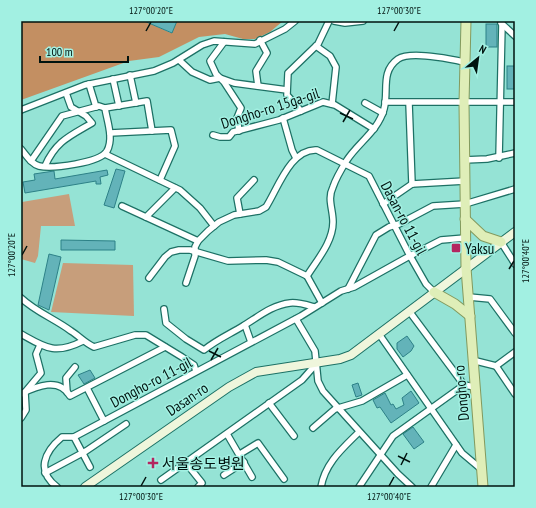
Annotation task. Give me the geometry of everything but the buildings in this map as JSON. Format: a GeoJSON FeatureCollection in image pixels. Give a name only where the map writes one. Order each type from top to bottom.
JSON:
{"type":"FeatureCollection","features":[{"type":"Feature","properties":{"kind":"main road","name":"Dongho-ro"},"geometry":{"type":"LineString","coordinates":[[466,21],[464,62],[466,268],[483,487]]}},
{"type":"Feature","properties":{"kind":"main road"},"geometry":{"type":"LineString","coordinates":[[465,219],[483,236],[501,242]]}},
{"type":"Feature","properties":{"kind":"main road","name":"Dasan-ro"},"geometry":{"type":"LineString","coordinates":[[85,487],[229,387],[256,372],[340,359],[351,355],[515,232]]}},
{"type":"Feature","properties":{"kind":"main road"},"geometry":{"type":"LineString","coordinates":[[434,292],[455,304],[470,316]]}},
{"type":"Feature","properties":{"kind":"street"},"geometry":{"type":"LineString","coordinates":[[21,110],[89,84],[154,71],[179,60],[202,44],[214,41],[255,44],[285,29],[295,21]]}},
{"type":"Feature","properties":{"kind":"street"},"geometry":{"type":"LineString","coordinates":[[301,111],[287,95],[288,73],[316,46],[329,21]]}},
{"type":"Feature","properties":{"kind":"street"},"geometry":{"type":"LineString","coordinates":[[334,21],[345,23],[363,21]]}},
{"type":"Feature","properties":{"kind":"street"},"geometry":{"type":"LineString","coordinates":[[500,22],[515,36]]}},
{"type":"Feature","properties":{"kind":"street"},"geometry":{"type":"LineString","coordinates":[[499,158],[500,22]]}},
{"type":"Feature","properties":{"kind":"street"},"geometry":{"type":"LineString","coordinates":[[258,86],[256,71],[267,53],[260,41]]}},
{"type":"Feature","properties":{"kind":"street"},"geometry":{"type":"LineString","coordinates":[[224,42],[210,61],[216,74],[241,108],[237,118],[239,131]]}},
{"type":"Feature","properties":{"kind":"street"},"geometry":{"type":"LineString","coordinates":[[316,46],[330,56],[336,67],[332,104]]}},
{"type":"Feature","properties":{"kind":"street"},"geometry":{"type":"LineString","coordinates":[[307,276],[330,237],[333,223],[329,198],[332,187],[345,163],[374,129],[383,113],[386,75],[390,66],[405,56],[442,58],[464,62]]}},
{"type":"Feature","properties":{"kind":"street"},"geometry":{"type":"LineString","coordinates":[[179,60],[192,72],[210,80],[220,78],[234,83],[287,90]]}},
{"type":"Feature","properties":{"kind":"street"},"geometry":{"type":"LineString","coordinates":[[130,76],[136,103]]}},
{"type":"Feature","properties":{"kind":"street"},"geometry":{"type":"LineString","coordinates":[[113,79],[118,106]]}},
{"type":"Feature","properties":{"kind":"street"},"geometry":{"type":"LineString","coordinates":[[89,84],[96,107]]}},
{"type":"Feature","properties":{"kind":"street"},"geometry":{"type":"LineString","coordinates":[[45,166],[50,156],[60,143],[69,135],[92,123],[71,107],[66,93]]}},
{"type":"Feature","properties":{"kind":"street"},"geometry":{"type":"LineString","coordinates":[[31,162],[62,116],[96,107],[104,108],[147,102],[152,131]]}},
{"type":"Feature","properties":{"kind":"street","name":"Dongho-ro 15ga-gil"},"geometry":{"type":"LineString","coordinates":[[213,135],[220,138],[229,137],[233,132],[283,118],[323,102],[332,104],[374,129]]}},
{"type":"Feature","properties":{"kind":"street"},"geometry":{"type":"LineString","coordinates":[[385,102],[515,102]]}},
{"type":"Feature","properties":{"kind":"street"},"geometry":{"type":"LineString","coordinates":[[365,103],[383,113]]}},
{"type":"Feature","properties":{"kind":"street"},"geometry":{"type":"LineString","coordinates":[[409,103],[412,184]]}},
{"type":"Feature","properties":{"kind":"street"},"geometry":{"type":"LineString","coordinates":[[21,149],[31,162],[39,166],[82,163],[105,154],[110,144],[110,132],[104,108]]}},
{"type":"Feature","properties":{"kind":"street"},"geometry":{"type":"LineString","coordinates":[[186,283],[198,241],[219,222],[240,214],[259,212],[266,207],[290,164],[296,158],[292,150],[283,118]]}},
{"type":"Feature","properties":{"kind":"street"},"geometry":{"type":"LineString","coordinates":[[110,132],[171,130],[175,146],[160,180]]}},
{"type":"Feature","properties":{"kind":"street","name":"Dasan-ro 11-gil"},"geometry":{"type":"LineString","coordinates":[[296,158],[300,154],[310,150],[317,150],[369,176],[410,256],[426,284],[434,292]]}},
{"type":"Feature","properties":{"kind":"street"},"geometry":{"type":"LineString","coordinates":[[464,160],[499,158],[515,153]]}},
{"type":"Feature","properties":{"kind":"street"},"geometry":{"type":"LineString","coordinates":[[105,154],[160,180],[189,197],[214,226]]}},
{"type":"Feature","properties":{"kind":"street"},"geometry":{"type":"LineString","coordinates":[[240,214],[237,198],[254,180]]}},
{"type":"Feature","properties":{"kind":"street"},"geometry":{"type":"LineString","coordinates":[[383,204],[412,184],[465,181]]}},
{"type":"Feature","properties":{"kind":"street"},"geometry":{"type":"LineString","coordinates":[[146,217],[175,188]]}},
{"type":"Feature","properties":{"kind":"street"},"geometry":{"type":"LineString","coordinates":[[348,289],[376,235],[433,206],[465,204],[515,189]]}},
{"type":"Feature","properties":{"kind":"street"},"geometry":{"type":"LineString","coordinates":[[122,206],[198,241]]}},
{"type":"Feature","properties":{"kind":"street","name":"Dongho-ro 11-gil"},"geometry":{"type":"LineString","coordinates":[[45,473],[44,461],[53,444],[62,437],[74,437],[296,318],[322,302],[441,240],[465,238]]}},
{"type":"Feature","properties":{"kind":"street"},"geometry":{"type":"LineString","coordinates":[[501,242],[515,264]]}},
{"type":"Feature","properties":{"kind":"street"},"geometry":{"type":"LineString","coordinates":[[149,278],[158,264],[171,252],[190,250],[228,261],[266,260],[278,262],[307,276],[322,302]]}},
{"type":"Feature","properties":{"kind":"street"},"geometry":{"type":"LineString","coordinates":[[469,297],[490,299],[515,333]]}},
{"type":"Feature","properties":{"kind":"street"},"geometry":{"type":"LineString","coordinates":[[21,298],[30,306],[72,331],[83,341],[94,347],[135,335],[146,335],[194,365],[196,371]]}},
{"type":"Feature","properties":{"kind":"street"},"geometry":{"type":"LineString","coordinates":[[164,309],[166,323],[186,339],[204,350],[231,331],[245,325],[264,312],[283,304],[292,302],[314,307]]}},
{"type":"Feature","properties":{"kind":"street"},"geometry":{"type":"LineString","coordinates":[[409,312],[464,385],[475,387]]}},
{"type":"Feature","properties":{"kind":"street"},"geometry":{"type":"LineString","coordinates":[[296,318],[315,351],[318,381],[323,391],[380,455],[412,487]]}},
{"type":"Feature","properties":{"kind":"street"},"geometry":{"type":"LineString","coordinates":[[245,325],[251,342]]}},
{"type":"Feature","properties":{"kind":"street"},"geometry":{"type":"LineString","coordinates":[[21,334],[40,345],[57,349],[68,349],[83,341]]}},
{"type":"Feature","properties":{"kind":"street"},"geometry":{"type":"LineString","coordinates":[[379,334],[462,453],[481,469]]}},
{"type":"Feature","properties":{"kind":"street"},"geometry":{"type":"LineString","coordinates":[[23,393],[41,373],[36,354],[40,345]]}},
{"type":"Feature","properties":{"kind":"street"},"geometry":{"type":"LineString","coordinates":[[68,394],[87,388],[165,347]]}},
{"type":"Feature","properties":{"kind":"street"},"geometry":{"type":"LineString","coordinates":[[496,366],[515,352]]}},
{"type":"Feature","properties":{"kind":"street"},"geometry":{"type":"LineString","coordinates":[[472,360],[496,366],[515,394]]}},
{"type":"Feature","properties":{"kind":"street"},"geometry":{"type":"LineString","coordinates":[[161,480],[305,378],[317,363]]}},
{"type":"Feature","properties":{"kind":"street"},"geometry":{"type":"LineString","coordinates":[[68,394],[66,378],[75,367]]}},
{"type":"Feature","properties":{"kind":"street"},"geometry":{"type":"LineString","coordinates":[[313,428],[335,409],[362,401],[407,375]]}},
{"type":"Feature","properties":{"kind":"street"},"geometry":{"type":"LineString","coordinates":[[23,393],[33,388],[52,384],[64,388],[68,394]]}},
{"type":"Feature","properties":{"kind":"street"},"geometry":{"type":"LineString","coordinates":[[359,487],[393,436],[464,385]]}},
{"type":"Feature","properties":{"kind":"street","name":"Dongho-ro 11-gil"},"geometry":{"type":"LineString","coordinates":[[87,388],[104,421]]}},
{"type":"Feature","properties":{"kind":"street"},"geometry":{"type":"LineString","coordinates":[[21,418],[26,410],[23,393]]}},
{"type":"Feature","properties":{"kind":"street"},"geometry":{"type":"LineString","coordinates":[[269,404],[294,436]]}},
{"type":"Feature","properties":{"kind":"street"},"geometry":{"type":"LineString","coordinates":[[57,487],[48,480],[45,473],[126,424]]}},
{"type":"Feature","properties":{"kind":"street"},"geometry":{"type":"LineString","coordinates":[[321,487],[329,465],[336,455],[359,432]]}},
{"type":"Feature","properties":{"kind":"street"},"geometry":{"type":"LineString","coordinates":[[227,434],[252,476]]}},
{"type":"Feature","properties":{"kind":"street"},"geometry":{"type":"LineString","coordinates":[[74,437],[90,467]]}},
{"type":"Feature","properties":{"kind":"street"},"geometry":{"type":"LineString","coordinates":[[240,454],[258,443],[284,479]]}},
{"type":"Feature","properties":{"kind":"street"},"geometry":{"type":"LineString","coordinates":[[431,487],[456,445]]}},
{"type":"Feature","properties":{"kind":"street"},"geometry":{"type":"LineString","coordinates":[[224,475],[244,462]]}},
{"type":"Feature","properties":{"kind":"street"},"geometry":{"type":"LineString","coordinates":[[186,463],[202,483],[198,487]]}},
{"type":"Feature","properties":{"kind":"shaded area"},"geometry":{"type":"Polygon","coordinates":[[[21,21],[144,21],[171,33],[177,21],[283,21],[270,32],[255,39],[243,39],[225,34],[199,37],[159,57],[129,61],[21,100],[21,21]]]}},
{"type":"Feature","properties":{"kind":"shaded area"},"geometry":{"type":"Polygon","coordinates":[[[69,194],[75,226],[41,226],[38,256],[35,263],[21,259],[22,202],[69,194]]]}},
{"type":"Feature","properties":{"kind":"shaded area"},"geometry":{"type":"Polygon","coordinates":[[[63,263],[133,265],[134,316],[51,312],[63,263]]]}},
{"type":"Feature","properties":{"kind":"place","name":"Yaksu"},"geometry":{"type":"Point","coordinates":[456,248]}},
{"type":"Feature","properties":{"kind":"place","name":"서울송도병원"},"geometry":{"type":"Point","coordinates":[153,463]}}]}
